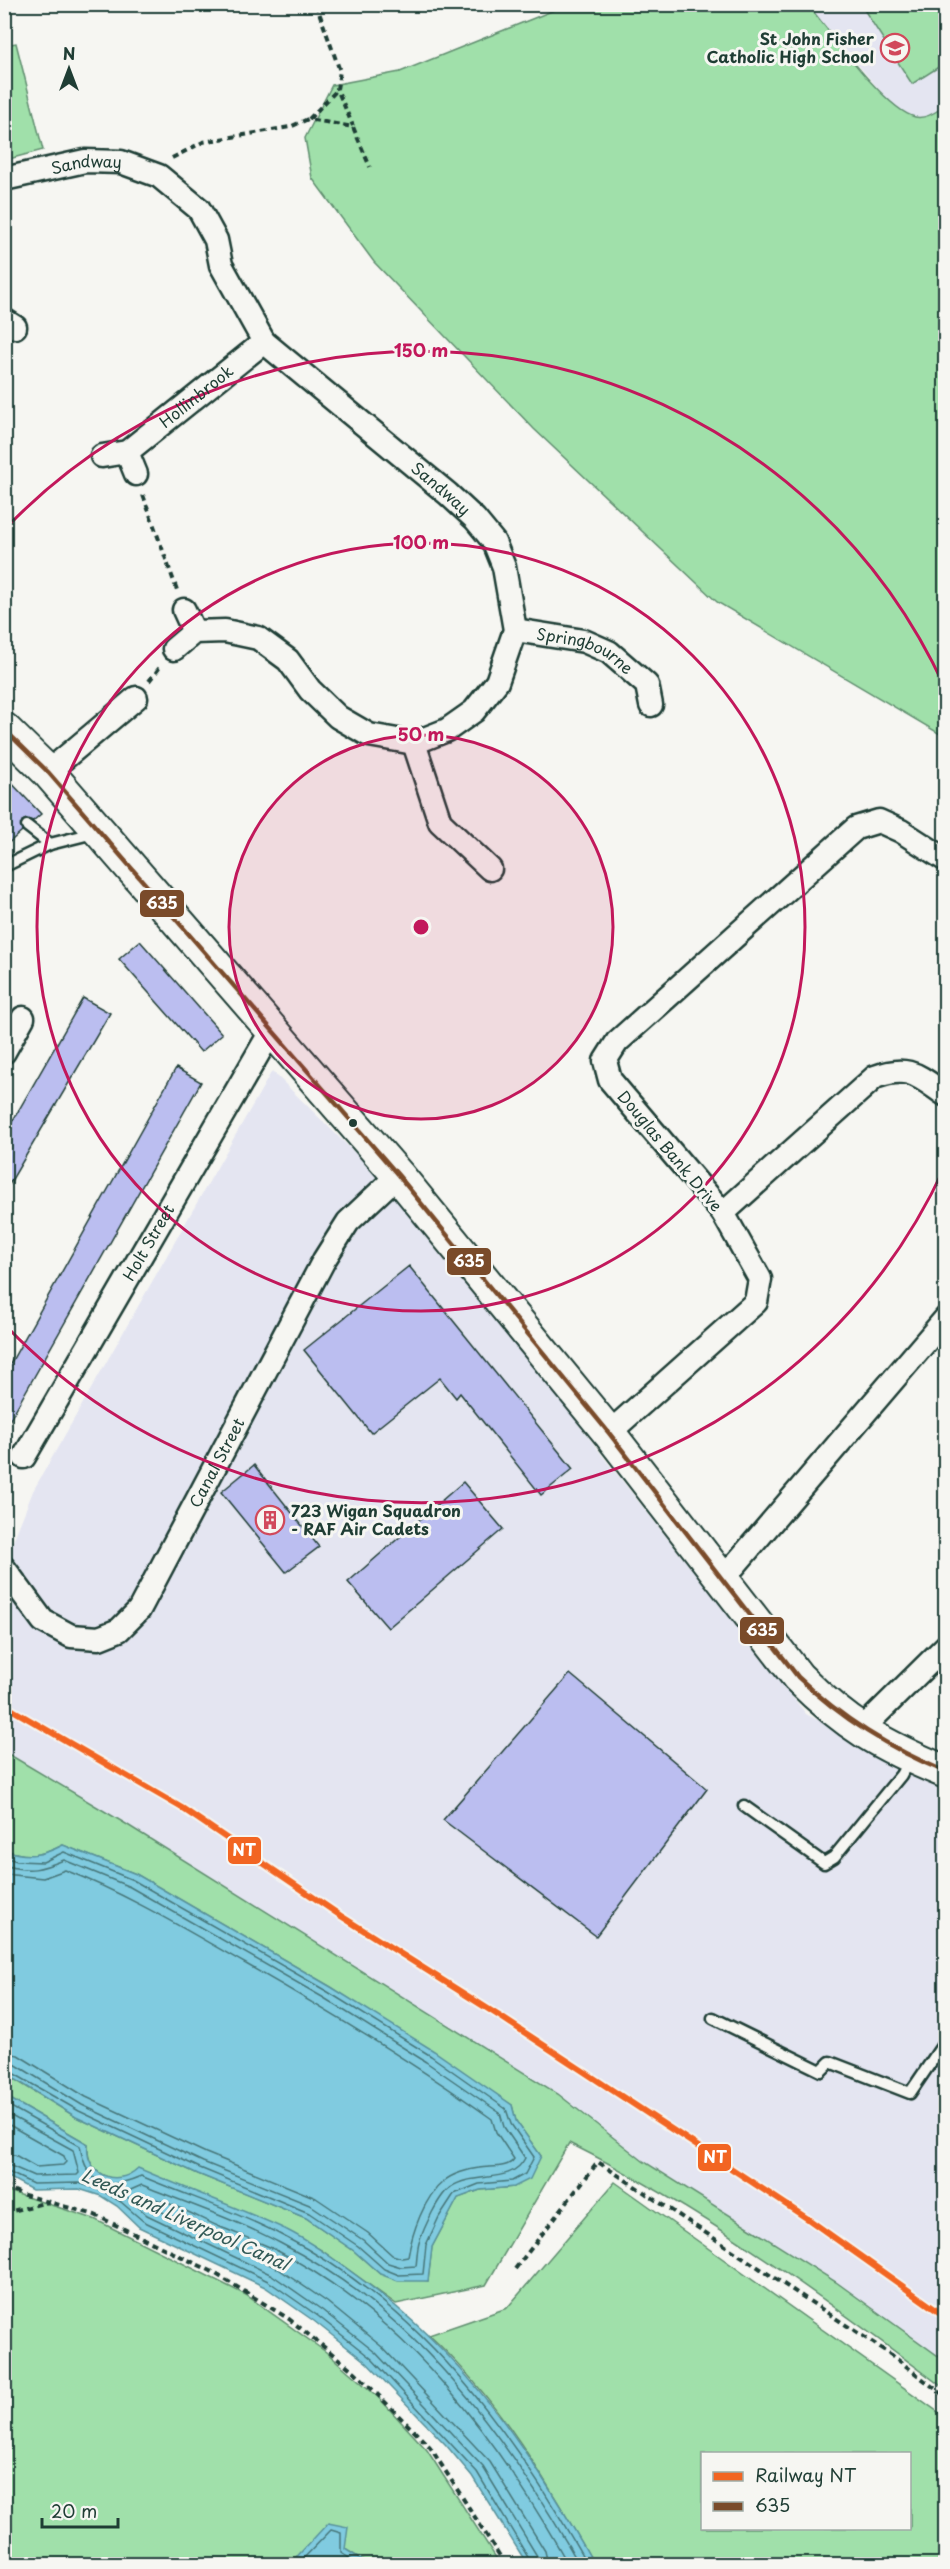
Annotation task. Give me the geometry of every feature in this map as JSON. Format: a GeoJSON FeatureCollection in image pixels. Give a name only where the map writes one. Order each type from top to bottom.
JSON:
{"type":"FeatureCollection","features":[{"type":"Feature","properties":{"kind":"main road"},"geometry":{"type":"LineString","coordinates":[[5,729],[48,772],[100,831],[398,1175],[609,1433],[798,1677],[830,1709],[860,1731],[945,1772]]}},
{"type":"Feature","properties":{"kind":"street","name":"Sandway"},"geometry":{"type":"LineString","coordinates":[[4,179],[85,161],[121,162],[159,176],[199,209],[216,240],[221,265],[264,342],[475,519],[494,542],[504,567],[515,630],[497,682],[474,711],[447,730],[414,744]]}},
{"type":"Feature","properties":{"kind":"street","name":"Hollinbrook"},"geometry":{"type":"LineString","coordinates":[[102,456],[127,452],[264,342]]}},
{"type":"Feature","properties":{"kind":"street"},"geometry":{"type":"LineString","coordinates":[[127,452],[136,474]]}},
{"type":"Feature","properties":{"kind":"street"},"geometry":{"type":"LineString","coordinates":[[184,610],[194,632]]}},
{"type":"Feature","properties":{"kind":"street","name":"Springbourne"},"geometry":{"type":"LineString","coordinates":[[515,630],[584,641],[609,652],[653,688]]}},
{"type":"Feature","properties":{"kind":"street"},"geometry":{"type":"LineString","coordinates":[[174,649],[194,632],[225,631],[258,638],[288,660],[310,690],[338,717],[369,735],[414,744],[440,822],[490,869]]}},
{"type":"Feature","properties":{"kind":"street"},"geometry":{"type":"LineString","coordinates":[[48,772],[136,698]]}},
{"type":"Feature","properties":{"kind":"street","name":"Douglas Bank Drive"},"geometry":{"type":"LineString","coordinates":[[609,1433],[756,1302],[760,1279],[723,1213],[610,1080],[605,1060],[617,1042],[856,828],[879,821],[901,831],[945,860]]}},
{"type":"Feature","properties":{"kind":"street"},"geometry":{"type":"LineString","coordinates":[[4,1052],[24,1018]]}},
{"type":"Feature","properties":{"kind":"street","name":"Holt Street"},"geometry":{"type":"LineString","coordinates":[[24,1457],[273,1029]]}},
{"type":"Feature","properties":{"kind":"street"},"geometry":{"type":"LineString","coordinates":[[723,1213],[874,1077],[893,1070],[916,1074],[945,1095]]}},
{"type":"Feature","properties":{"kind":"street","name":"Canal Street"},"geometry":{"type":"LineString","coordinates":[[4,1568],[43,1621],[71,1636],[99,1638],[119,1630],[139,1610],[324,1260],[348,1222],[398,1175]]}},
{"type":"Feature","properties":{"kind":"street"},"geometry":{"type":"LineString","coordinates":[[723,1579],[945,1318]]}},
{"type":"Feature","properties":{"kind":"street"},"geometry":{"type":"LineString","coordinates":[[860,1731],[945,1646]]}},
{"type":"Feature","properties":{"kind":"lane"},"geometry":{"type":"LineString","coordinates":[[27,826],[50,844]]}},
{"type":"Feature","properties":{"kind":"lane"},"geometry":{"type":"LineString","coordinates":[[4,863],[7,865],[50,844],[100,831]]}},
{"type":"Feature","properties":{"kind":"lane"},"geometry":{"type":"LineString","coordinates":[[744,1806],[824,1863],[842,1848],[901,1775],[910,1757]]}},
{"type":"Feature","properties":{"kind":"lane"},"geometry":{"type":"LineString","coordinates":[[713,2018],[821,2071],[830,2062],[910,2093],[945,2040]]}},
{"type":"Feature","properties":{"kind":"path"},"geometry":{"type":"LineString","coordinates":[[316,4],[340,70],[338,89],[370,167]]}},
{"type":"Feature","properties":{"kind":"path"},"geometry":{"type":"LineString","coordinates":[[159,176],[172,158],[203,142],[290,126],[308,119],[338,89]]}},
{"type":"Feature","properties":{"kind":"path"},"geometry":{"type":"LineString","coordinates":[[308,119],[353,127]]}},
{"type":"Feature","properties":{"kind":"path"},"geometry":{"type":"LineString","coordinates":[[136,474],[184,610]]}},
{"type":"Feature","properties":{"kind":"path"},"geometry":{"type":"LineString","coordinates":[[136,698],[174,649]]}},
{"type":"Feature","properties":{"kind":"path"},"geometry":{"type":"LineString","coordinates":[[514,2269],[598,2162],[893,2356],[945,2397]]}},
{"type":"Feature","properties":{"kind":"path"},"geometry":{"type":"LineString","coordinates":[[4,2186],[96,2215],[211,2271],[289,2319],[381,2396],[430,2447],[505,2565]]}},
{"type":"Feature","properties":{"kind":"path"},"geometry":{"type":"LineString","coordinates":[[4,2213],[49,2202]]}},
{"type":"Feature","properties":{"kind":"shaded area","name":"St John Fisher Catholic High School"},"geometry":{"type":"Polygon","coordinates":[[[808,5],[945,5],[945,112],[940,110],[929,116],[916,118],[899,110],[881,92],[808,5]]]}},
{"type":"Feature","properties":{"kind":"shaded area"},"geometry":{"type":"Polygon","coordinates":[[[272,1071],[430,1227],[605,1459],[806,1714],[945,1785],[945,2361],[836,2282],[643,2161],[558,2094],[126,1824],[5,1752],[4,1564],[33,1491],[272,1071]]]}},
{"type":"Feature","properties":{"kind":"green space"},"geometry":{"type":"Polygon","coordinates":[[[569,4],[808,5],[873,85],[903,111],[915,117],[928,116],[940,109],[945,112],[945,737],[717,602],[534,429],[374,262],[312,178],[305,138],[332,85],[400,72],[569,4]]]}},
{"type":"Feature","properties":{"kind":"green space"},"geometry":{"type":"Polygon","coordinates":[[[861,5],[945,5],[945,63],[912,84],[861,5]]]}},
{"type":"Feature","properties":{"kind":"green space"},"geometry":{"type":"Polygon","coordinates":[[[16,43],[43,150],[5,160],[5,45],[16,43]]]}},
{"type":"Feature","properties":{"kind":"green space"},"geometry":{"type":"Polygon","coordinates":[[[5,1752],[126,1824],[558,2094],[643,2161],[836,2282],[945,2361],[945,2389],[763,2257],[668,2197],[569,2143],[486,2285],[396,2304],[321,2250],[285,2230],[138,2169],[120,2178],[103,2175],[91,2163],[88,2144],[5,2096],[4,2073],[76,2117],[198,2174],[306,2218],[354,2251],[380,2274],[428,2281],[432,2247],[458,2198],[480,2190],[514,2187],[541,2156],[516,2121],[512,2105],[331,1987],[136,1874],[63,1845],[34,1855],[5,1850],[5,1752]]]}},
{"type":"Feature","properties":{"kind":"green space"},"geometry":{"type":"Polygon","coordinates":[[[615,2182],[945,2417],[945,2564],[594,2564],[559,2503],[500,2414],[478,2386],[429,2335],[507,2308],[615,2182]]]}},
{"type":"Feature","properties":{"kind":"green space"},"geometry":{"type":"Polygon","coordinates":[[[5,2190],[94,2219],[246,2295],[326,2352],[379,2398],[427,2450],[500,2564],[369,2564],[345,2549],[297,2556],[290,2564],[5,2564],[5,2190]]]}},
{"type":"Feature","properties":{"kind":"water"},"geometry":{"type":"Polygon","coordinates":[[[63,1845],[136,1874],[331,1987],[434,2051],[512,2105],[516,2121],[541,2156],[530,2179],[514,2187],[480,2190],[458,2198],[432,2247],[428,2281],[398,2281],[380,2274],[354,2251],[306,2218],[198,2174],[76,2117],[5,2073],[5,1850],[34,1855],[63,1845]]]}},
{"type":"Feature","properties":{"kind":"water","name":"Leeds and Liverpool Canal"},"geometry":{"type":"Polygon","coordinates":[[[5,2096],[88,2144],[91,2163],[103,2175],[111,2178],[120,2177],[138,2168],[285,2229],[331,2257],[396,2306],[463,2371],[492,2406],[545,2482],[594,2564],[527,2564],[472,2476],[446,2445],[367,2363],[314,2321],[265,2287],[139,2227],[117,2206],[101,2196],[79,2189],[32,2190],[5,2175],[5,2096]]]}},
{"type":"Feature","properties":{"kind":"water"},"geometry":{"type":"Polygon","coordinates":[[[328,2523],[348,2527],[345,2549],[369,2564],[290,2564],[328,2523]]]}},
{"type":"Feature","properties":{"kind":"building"},"geometry":{"type":"Polygon","coordinates":[[[4,775],[41,814],[33,821],[27,819],[22,821],[22,831],[4,847],[4,775]]]}},
{"type":"Feature","properties":{"kind":"building"},"geometry":{"type":"Polygon","coordinates":[[[140,941],[222,1034],[201,1052],[119,959],[140,941]]]}},
{"type":"Feature","properties":{"kind":"building"},"geometry":{"type":"Polygon","coordinates":[[[83,998],[110,1013],[4,1193],[4,1136],[83,998]]]}},
{"type":"Feature","properties":{"kind":"building"},"geometry":{"type":"Polygon","coordinates":[[[176,1068],[201,1082],[4,1430],[4,1375],[176,1068]]]}},
{"type":"Feature","properties":{"kind":"building"},"geometry":{"type":"Polygon","coordinates":[[[409,1266],[573,1469],[541,1495],[460,1393],[456,1398],[440,1378],[371,1433],[304,1350],[409,1266]]]}},
{"type":"Feature","properties":{"kind":"building","name":"723 Wigan Squadron - RAF Air Cadets"},"geometry":{"type":"Polygon","coordinates":[[[254,1465],[319,1547],[286,1572],[221,1492],[254,1465]]]}},
{"type":"Feature","properties":{"kind":"building"},"geometry":{"type":"Polygon","coordinates":[[[463,1482],[503,1529],[388,1628],[348,1582],[463,1482]]]}},
{"type":"Feature","properties":{"kind":"building"},"geometry":{"type":"Polygon","coordinates":[[[570,1674],[707,1789],[596,1936],[443,1820],[570,1674]]]}},
{"type":"Feature","properties":{"kind":"rail line","name":"NT"},"geometry":{"type":"LineString","coordinates":[[4,1705],[182,1808],[341,1916],[504,2019],[808,2219],[946,2317]]}},
{"type":"Feature","properties":{"kind":"transit line","name":"635"},"geometry":{"type":"LineString","coordinates":[[4,729],[48,772],[398,1175],[609,1433],[798,1677],[832,1706],[867,1731],[905,1753],[946,1772]]}},
{"type":"Feature","properties":{"kind":"place","name":"St John Fisher Catholic High School"},"geometry":{"type":"Point","coordinates":[895,48]}},
{"type":"Feature","properties":{"kind":"place","name":"723 Wigan Squadron - RAF Air Cadets"},"geometry":{"type":"Point","coordinates":[270,1520]}}]}
